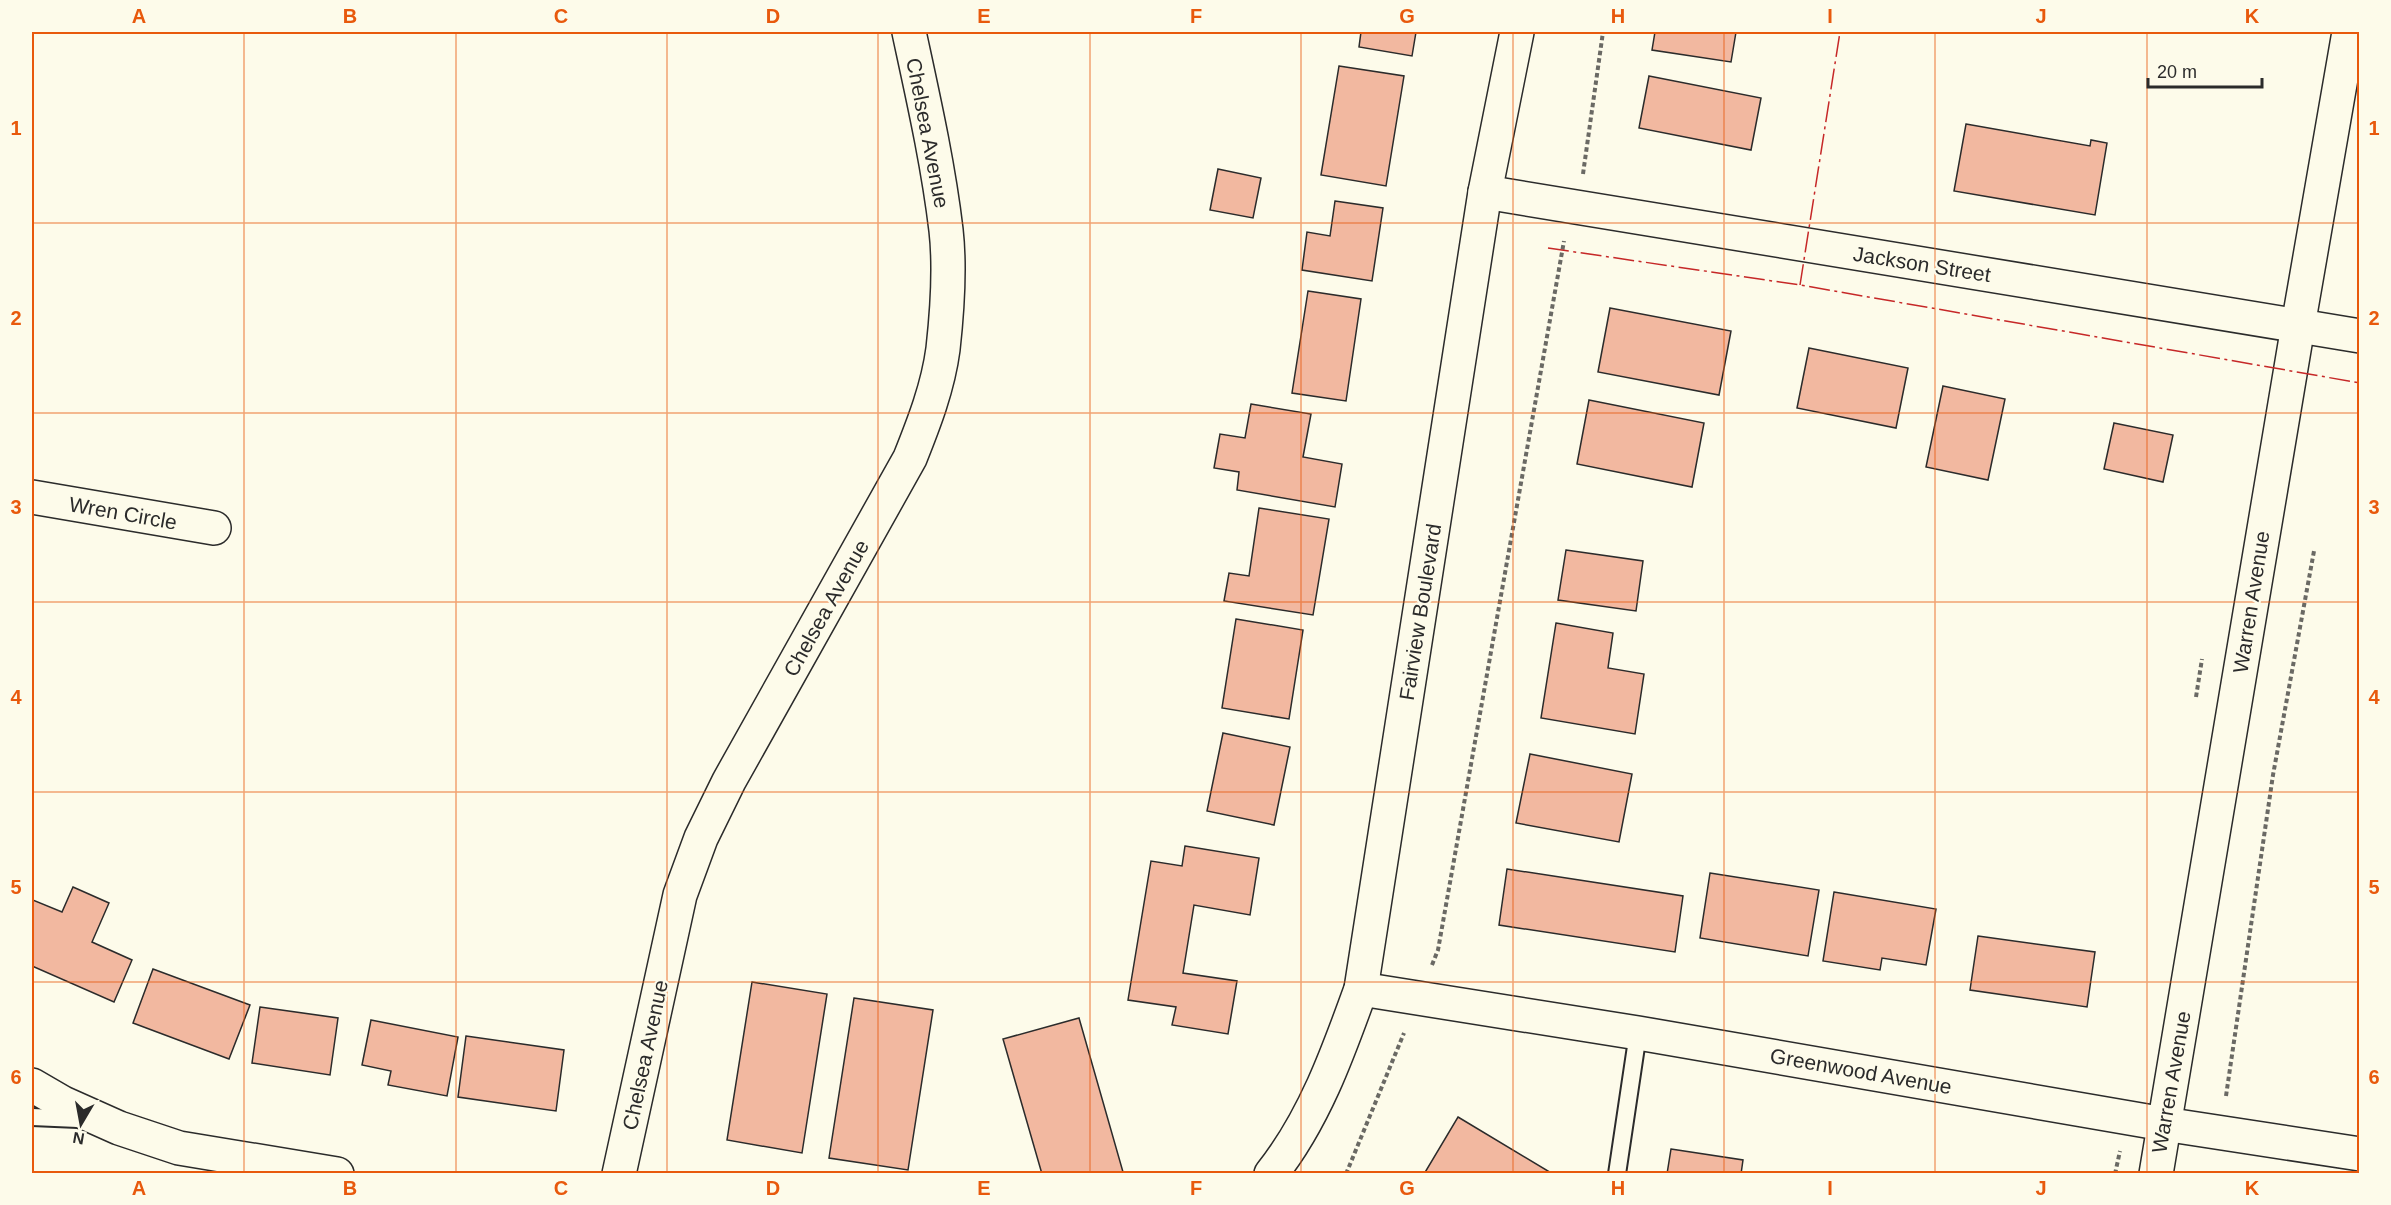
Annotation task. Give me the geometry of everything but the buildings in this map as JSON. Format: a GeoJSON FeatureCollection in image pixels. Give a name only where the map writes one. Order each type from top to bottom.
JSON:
{"type":"FeatureCollection","features":[{"type":"Feature","properties":{"kind":"street","name":"Chelsea Avenue"},"geometry":{"type":"LineString","coordinates":[[619,1173],[680,895],[701,838],[729,781],[910,458],[930,408],[943,350],[947,301],[946,231],[909,32]]}},
{"type":"Feature","properties":{"kind":"street","name":"Fairview Boulevard"},"geometry":{"type":"LineString","coordinates":[[1271,1173],[1285,1156],[1333,1069],[1361,989],[1485,192],[1517,32]]}},
{"type":"Feature","properties":{"kind":"street","name":"Warren Avenue"},"geometry":{"type":"LineString","coordinates":[[2156,1173],[2349,32]]}},
{"type":"Feature","properties":{"kind":"street","name":"Jackson Street"},"geometry":{"type":"LineString","coordinates":[[1485,192],[2360,336]]}},
{"type":"Feature","properties":{"kind":"street","name":"Wren Circle"},"geometry":{"type":"LineString","coordinates":[[32,497],[214,528]]}},
{"type":"Feature","properties":{"kind":"street","name":"Greenwood Avenue"},"geometry":{"type":"LineString","coordinates":[[1361,989],[1638,1033],[2164,1124],[2360,1154]]}},
{"type":"Feature","properties":{"kind":"street"},"geometry":{"type":"LineString","coordinates":[[32,1085],[63,1103],[100,1120],[179,1148],[337,1173]]}},
{"type":"Feature","properties":{"kind":"lane"},"geometry":{"type":"LineString","coordinates":[[1617,1173],[1638,1033]]}},
{"type":"Feature","properties":{"kind":"lane"},"geometry":{"type":"LineString","coordinates":[[32,1117],[100,1120]]}},
{"type":"Feature","properties":{"kind":"path"},"geometry":{"type":"LineString","coordinates":[[1346,1173],[1438,950],[1562,246],[1579,207],[1603,32]]}},
{"type":"Feature","properties":{"kind":"path"},"geometry":{"type":"LineString","coordinates":[[2222,1133],[2226,1091],[2273,775],[2314,551]]}},
{"type":"Feature","properties":{"kind":"power"},"geometry":{"type":"LineString","coordinates":[[1800,285],[1840,32]]}},
{"type":"Feature","properties":{"kind":"power"},"geometry":{"type":"LineString","coordinates":[[1548,248],[1800,285],[2360,383]]}}]}
